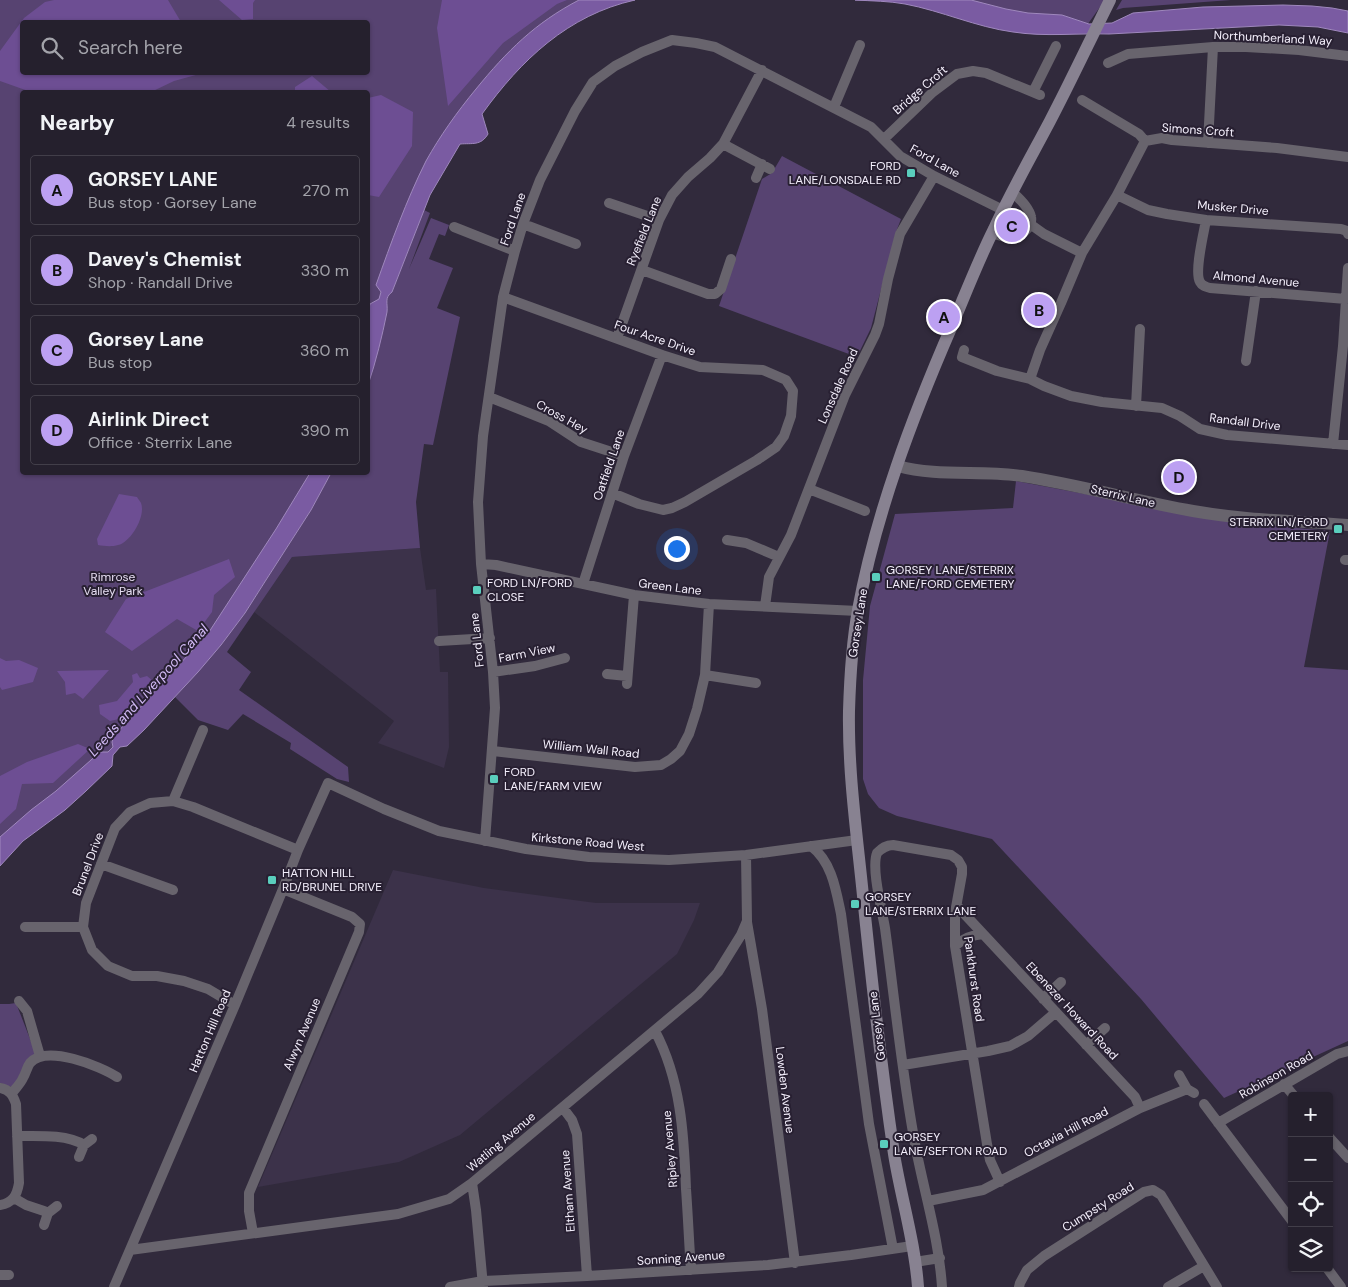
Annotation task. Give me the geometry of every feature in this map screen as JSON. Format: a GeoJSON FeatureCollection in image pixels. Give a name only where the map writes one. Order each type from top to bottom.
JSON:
{"type":"FeatureCollection","features":[{"type":"Feature","properties":{"kind":"main road","name":"Gorsey Lane"},"geometry":{"type":"LineString","coordinates":[[918,1287],[915,1262],[895,1160],[881,1064],[856,840],[851,778],[849,713],[851,673],[858,611],[873,545],[908,434],[932,371],[1003,210],[1110,0]]}},
{"type":"Feature","properties":{"kind":"street","name":"Ford Lane"},"geometry":{"type":"LineString","coordinates":[[485,841],[496,708],[494,672],[481,564],[478,502],[483,436],[504,297],[523,224],[540,180],[575,111],[593,82],[616,66],[642,52],[672,40],[715,47],[871,127],[900,156],[934,176],[1003,210]]}},
{"type":"Feature","properties":{"kind":"street"},"geometry":{"type":"LineString","coordinates":[[834,107],[860,45]]}},
{"type":"Feature","properties":{"kind":"street","name":"Bridge Croft"},"geometry":{"type":"LineString","coordinates":[[884,139],[933,92],[956,74],[973,71],[986,73],[1036,94],[1056,46]]}},
{"type":"Feature","properties":{"kind":"street"},"geometry":{"type":"LineString","coordinates":[[1208,143],[1213,47]]}},
{"type":"Feature","properties":{"kind":"street","name":"Northumberland Way"},"geometry":{"type":"LineString","coordinates":[[1108,63],[1128,54],[1213,47],[1246,47],[1348,56]]}},
{"type":"Feature","properties":{"kind":"street","name":"Ryefield Lane"},"geometry":{"type":"LineString","coordinates":[[617,338],[659,220],[672,195],[723,144],[762,70]]}},
{"type":"Feature","properties":{"kind":"street"},"geometry":{"type":"LineString","coordinates":[[1082,100],[1139,134],[1145,141]]}},
{"type":"Feature","properties":{"kind":"street","name":"Simons Croft"},"geometry":{"type":"LineString","coordinates":[[1082,253],[1117,195],[1145,141],[1162,138],[1277,148],[1348,157]]}},
{"type":"Feature","properties":{"kind":"street"},"geometry":{"type":"LineString","coordinates":[[723,144],[766,167],[756,178]]}},
{"type":"Feature","properties":{"kind":"street","name":"Lonsdale Road"},"geometry":{"type":"LineString","coordinates":[[765,606],[769,577],[791,535],[845,395],[877,329],[900,234],[934,176]]}},
{"type":"Feature","properties":{"kind":"street"},"geometry":{"type":"LineString","coordinates":[[992,233],[1014,238],[1026,230],[1030,224],[1031,217],[1028,209],[1012,192]]}},
{"type":"Feature","properties":{"kind":"street","name":"Musker Drive"},"geometry":{"type":"LineString","coordinates":[[1117,195],[1148,210],[1206,220],[1341,229],[1347,231],[1348,234]]}},
{"type":"Feature","properties":{"kind":"street"},"geometry":{"type":"LineString","coordinates":[[609,203],[659,220]]}},
{"type":"Feature","properties":{"kind":"street","name":"Almond Avenue"},"geometry":{"type":"LineString","coordinates":[[1206,220],[1198,269],[1200,282],[1204,286],[1346,299]]}},
{"type":"Feature","properties":{"kind":"street"},"geometry":{"type":"LineString","coordinates":[[523,224],[576,244]]}},
{"type":"Feature","properties":{"kind":"street"},"geometry":{"type":"LineString","coordinates":[[1030,224],[1044,234],[1082,253],[1040,350],[1030,379]]}},
{"type":"Feature","properties":{"kind":"street"},"geometry":{"type":"LineString","coordinates":[[454,227],[515,251]]}},
{"type":"Feature","properties":{"kind":"street"},"geometry":{"type":"LineString","coordinates":[[642,270],[708,294],[715,294],[722,289],[731,259]]}},
{"type":"Feature","properties":{"kind":"street"},"geometry":{"type":"LineString","coordinates":[[1334,444],[1348,268]]}},
{"type":"Feature","properties":{"kind":"street"},"geometry":{"type":"LineString","coordinates":[[1246,360],[1256,291]]}},
{"type":"Feature","properties":{"kind":"street","name":"Four Acre Drive"},"geometry":{"type":"LineString","coordinates":[[504,297],[700,367],[763,370],[786,380],[793,391],[791,416],[784,436],[776,447],[685,502],[663,510],[638,504],[612,493]]}},
{"type":"Feature","properties":{"kind":"street"},"geometry":{"type":"LineString","coordinates":[[1136,406],[1140,329]]}},
{"type":"Feature","properties":{"kind":"street","name":"Oatfield Lane"},"geometry":{"type":"LineString","coordinates":[[583,584],[624,456],[662,355]]}},
{"type":"Feature","properties":{"kind":"street","name":"Randall Drive"},"geometry":{"type":"LineString","coordinates":[[962,357],[997,371],[1030,379],[1070,396],[1102,402],[1162,408],[1180,416],[1200,429],[1227,434],[1348,445]]}},
{"type":"Feature","properties":{"kind":"street","name":"Cross Hey"},"geometry":{"type":"LineString","coordinates":[[489,397],[549,421],[581,442],[624,456]]}},
{"type":"Feature","properties":{"kind":"street","name":"Sterrix Lane"},"geometry":{"type":"LineString","coordinates":[[898,466],[922,471],[1019,476],[1064,483],[1195,511],[1223,515],[1348,525]]}},
{"type":"Feature","properties":{"kind":"street"},"geometry":{"type":"LineString","coordinates":[[809,489],[865,511]]}},
{"type":"Feature","properties":{"kind":"street"},"geometry":{"type":"LineString","coordinates":[[727,540],[746,543],[779,557]]}},
{"type":"Feature","properties":{"kind":"street","name":"Green Lane"},"geometry":{"type":"LineString","coordinates":[[481,564],[496,564],[634,595],[709,604],[858,611]]}},
{"type":"Feature","properties":{"kind":"street"},"geometry":{"type":"LineString","coordinates":[[607,674],[627,680],[634,595]]}},
{"type":"Feature","properties":{"kind":"street","name":"William Wall Road"},"geometry":{"type":"LineString","coordinates":[[493,751],[635,767],[661,765],[671,759],[680,750],[689,734],[697,709],[705,675],[709,604]]}},
{"type":"Feature","properties":{"kind":"street"},"geometry":{"type":"LineString","coordinates":[[439,641],[490,638]]}},
{"type":"Feature","properties":{"kind":"street","name":"Farm View"},"geometry":{"type":"LineString","coordinates":[[494,672],[535,666],[565,658]]}},
{"type":"Feature","properties":{"kind":"street"},"geometry":{"type":"LineString","coordinates":[[705,675],[756,683]]}},
{"type":"Feature","properties":{"kind":"street"},"geometry":{"type":"LineString","coordinates":[[173,801],[203,730]]}},
{"type":"Feature","properties":{"kind":"street","name":"Kirkstone Road West"},"geometry":{"type":"LineString","coordinates":[[328,783],[384,809],[439,831],[526,849],[589,857],[669,860],[746,855],[856,840]]}},
{"type":"Feature","properties":{"kind":"street","name":"Hatton Hill Road"},"geometry":{"type":"LineString","coordinates":[[114,1287],[328,783]]}},
{"type":"Feature","properties":{"kind":"street","name":"Brunel Drive"},"geometry":{"type":"LineString","coordinates":[[235,1005],[208,990],[184,981],[158,976],[132,976],[108,966],[92,950],[83,927],[86,903],[115,828],[130,812],[150,803],[173,801],[193,807],[298,850]]}},
{"type":"Feature","properties":{"kind":"street","name":"Pankhurst Road"},"geometry":{"type":"LineString","coordinates":[[880,849],[893,845],[947,854],[955,857],[962,867],[956,906],[955,946],[990,1160],[1000,1182]]}},
{"type":"Feature","properties":{"kind":"street"},"geometry":{"type":"LineString","coordinates":[[811,846],[817,851],[830,872],[841,914],[869,1124],[893,1249]]}},
{"type":"Feature","properties":{"kind":"street","name":"Gorsey Lane"},"geometry":{"type":"LineString","coordinates":[[880,849],[876,853],[875,867],[903,1065],[916,1149],[940,1258],[942,1287]]}},
{"type":"Feature","properties":{"kind":"street","name":"Watling Avenue"},"geometry":{"type":"LineString","coordinates":[[130,1250],[398,1214],[449,1200],[656,1031],[698,994],[718,972],[741,935],[747,920],[746,855]]}},
{"type":"Feature","properties":{"kind":"street"},"geometry":{"type":"LineString","coordinates":[[101,864],[172,890]]}},
{"type":"Feature","properties":{"kind":"street","name":"Alwyn Avenue"},"geometry":{"type":"LineString","coordinates":[[253,1233],[249,1211],[249,1194],[359,932],[360,924],[352,917],[283,889]]}},
{"type":"Feature","properties":{"kind":"street","name":"Ebenezer Howard Road"},"geometry":{"type":"LineString","coordinates":[[956,906],[1135,1097],[1140,1108]]}},
{"type":"Feature","properties":{"kind":"street","name":"Lowden Avenue"},"geometry":{"type":"LineString","coordinates":[[747,920],[756,966],[795,1263]]}},
{"type":"Feature","properties":{"kind":"street"},"geometry":{"type":"LineString","coordinates":[[24,927],[83,927]]}},
{"type":"Feature","properties":{"kind":"street"},"geometry":{"type":"LineString","coordinates":[[955,946],[968,936],[983,934]]}},
{"type":"Feature","properties":{"kind":"street"},"geometry":{"type":"LineString","coordinates":[[1043,999],[1061,982]]}},
{"type":"Feature","properties":{"kind":"street"},"geometry":{"type":"LineString","coordinates":[[19,1001],[27,1011],[40,1056]]}},
{"type":"Feature","properties":{"kind":"street"},"geometry":{"type":"LineString","coordinates":[[903,1065],[1000,1049],[1019,1041],[1056,1012]]}},
{"type":"Feature","properties":{"kind":"street"},"geometry":{"type":"LineString","coordinates":[[1086,1045],[1105,1028]]}},
{"type":"Feature","properties":{"kind":"street","name":"Ripley Avenue"},"geometry":{"type":"LineString","coordinates":[[656,1031],[670,1064],[683,1132],[691,1270]]}},
{"type":"Feature","properties":{"kind":"street","name":"Robinson Road"},"geometry":{"type":"LineString","coordinates":[[1218,1123],[1337,1054],[1348,1051]]}},
{"type":"Feature","properties":{"kind":"street"},"geometry":{"type":"LineString","coordinates":[[12,1094],[23,1079],[30,1064],[40,1056],[52,1055],[74,1060],[106,1070],[117,1077]]}},
{"type":"Feature","properties":{"kind":"street","name":"Octavia Hill Road"},"geometry":{"type":"LineString","coordinates":[[928,1201],[983,1190],[1140,1108],[1191,1091],[1178,1075]]}},
{"type":"Feature","properties":{"kind":"street"},"geometry":{"type":"LineString","coordinates":[[1284,1084],[1291,1092]]}},
{"type":"Feature","properties":{"kind":"street"},"geometry":{"type":"LineString","coordinates":[[0,1088],[6,1089],[12,1094],[16,1104],[19,1183],[18,1192],[14,1198],[4,1205],[0,1205]]}},
{"type":"Feature","properties":{"kind":"street"},"geometry":{"type":"LineString","coordinates":[[1204,1104],[1288,1216]]}},
{"type":"Feature","properties":{"kind":"street","name":"Eltham Avenue"},"geometry":{"type":"LineString","coordinates":[[563,1108],[572,1120],[577,1134],[587,1276]]}},
{"type":"Feature","properties":{"kind":"street"},"geometry":{"type":"LineString","coordinates":[[17,1136],[53,1137],[88,1142],[79,1157]]}},
{"type":"Feature","properties":{"kind":"street"},"geometry":{"type":"LineString","coordinates":[[1333,1141],[1348,1158]]}},
{"type":"Feature","properties":{"kind":"street"},"geometry":{"type":"LineString","coordinates":[[472,1183],[483,1284]]}},
{"type":"Feature","properties":{"kind":"street","name":"Cumpsty Road"},"geometry":{"type":"LineString","coordinates":[[1020,1287],[1020,1282],[1027,1270],[1044,1256],[1144,1192],[1153,1190],[1161,1195],[1218,1287]]}},
{"type":"Feature","properties":{"kind":"street"},"geometry":{"type":"LineString","coordinates":[[14,1198],[26,1205],[48,1213]]}},
{"type":"Feature","properties":{"kind":"street"},"geometry":{"type":"LineString","coordinates":[[44,1225],[48,1213],[57,1206]]}},
{"type":"Feature","properties":{"kind":"street","name":"Sonning Avenue"},"geometry":{"type":"LineString","coordinates":[[450,1287],[795,1263],[912,1246]]}},
{"type":"Feature","properties":{"kind":"street"},"geometry":{"type":"LineString","coordinates":[[915,1262],[940,1258]]}},
{"type":"Feature","properties":{"kind":"street"},"geometry":{"type":"LineString","coordinates":[[1168,1287],[1204,1266]]}},
{"type":"Feature","properties":{"kind":"street"},"geometry":{"type":"LineString","coordinates":[[1330,1272],[1339,1286]]}},
{"type":"Feature","properties":{"kind":"shaded area"},"geometry":{"type":"Polygon","coordinates":[[[54,0],[168,0],[180,20],[23,20],[45,2],[54,0]]]}},
{"type":"Feature","properties":{"kind":"shaded area"},"geometry":{"type":"Polygon","coordinates":[[[219,0],[255,0],[253,3],[253,19],[242,20],[219,0]]]}},
{"type":"Feature","properties":{"kind":"shaded area"},"geometry":{"type":"Polygon","coordinates":[[[442,0],[567,0],[557,4],[503,43],[448,106],[437,28],[442,0]]]}},
{"type":"Feature","properties":{"kind":"shaded area"},"geometry":{"type":"Polygon","coordinates":[[[579,0],[635,0],[611,7],[588,17],[567,28],[548,42],[513,76],[482,114],[488,134],[485,138],[476,143],[460,144],[430,195],[392,292],[388,296],[383,331],[370,378],[370,304],[379,299],[381,292],[376,285],[405,207],[426,161],[456,115],[499,62],[535,28],[579,0]]]}},
{"type":"Feature","properties":{"kind":"shaded area"},"geometry":{"type":"Polygon","coordinates":[[[855,0],[971,0],[1028,13],[1062,15],[1089,24],[1112,23],[1133,13],[1203,7],[1312,6],[1348,11],[1348,33],[1318,27],[1279,25],[1109,34],[1049,35],[999,30],[905,4],[855,0]]]}},
{"type":"Feature","properties":{"kind":"shaded area"},"geometry":{"type":"Polygon","coordinates":[[[20,24],[20,75],[196,75],[174,81],[155,90],[25,90],[0,81],[0,51],[20,24]]]}},
{"type":"Feature","properties":{"kind":"shaded area"},"geometry":{"type":"Polygon","coordinates":[[[312,76],[329,90],[295,90],[295,87],[312,76]]]}},
{"type":"Feature","properties":{"kind":"shaded area"},"geometry":{"type":"Polygon","coordinates":[[[381,95],[413,112],[412,146],[379,197],[370,195],[370,98],[381,95]]]}},
{"type":"Feature","properties":{"kind":"shaded area"},"geometry":{"type":"Polygon","coordinates":[[[309,475],[330,475],[311,510],[245,613],[221,645],[144,730],[127,746],[120,747],[113,755],[112,766],[65,810],[23,841],[0,866],[0,837],[100,752],[108,752],[113,747],[114,736],[209,632],[309,475]]]}},
{"type":"Feature","properties":{"kind":"shaded area"},"geometry":{"type":"Polygon","coordinates":[[[119,494],[137,497],[142,508],[139,521],[132,534],[123,543],[113,546],[98,545],[97,539],[119,494]]]}},
{"type":"Feature","properties":{"kind":"shaded area"},"geometry":{"type":"Polygon","coordinates":[[[420,548],[426,590],[436,589],[440,672],[448,672],[449,747],[444,768],[378,743],[394,721],[254,612],[292,557],[420,548]]]}},
{"type":"Feature","properties":{"kind":"shaded area"},"geometry":{"type":"Polygon","coordinates":[[[229,559],[235,577],[214,595],[212,612],[198,631],[177,619],[132,651],[105,632],[126,599],[229,559]]]}},
{"type":"Feature","properties":{"kind":"shaded area"},"geometry":{"type":"Polygon","coordinates":[[[0,658],[6,661],[19,660],[38,668],[33,682],[2,690],[0,687],[0,658]]]}},
{"type":"Feature","properties":{"kind":"shaded area"},"geometry":{"type":"Polygon","coordinates":[[[109,670],[83,699],[75,693],[66,695],[65,682],[57,671],[109,670]]]}},
{"type":"Feature","properties":{"kind":"shaded area"},"geometry":{"type":"Polygon","coordinates":[[[137,673],[140,678],[147,676],[153,681],[150,686],[144,687],[119,719],[110,721],[100,714],[99,705],[117,701],[133,682],[132,675],[137,673]]]}},
{"type":"Feature","properties":{"kind":"shaded area"},"geometry":{"type":"Polygon","coordinates":[[[78,744],[90,749],[53,783],[22,784],[16,809],[0,824],[0,776],[27,762],[78,744]]]}},
{"type":"Feature","properties":{"kind":"shaded area"},"geometry":{"type":"Polygon","coordinates":[[[393,870],[484,888],[596,903],[700,903],[694,920],[677,954],[460,1135],[399,1162],[258,1187],[393,870]]]}},
{"type":"Feature","properties":{"kind":"green space","name":"Rimrose Valley Park"},"geometry":{"type":"Polygon","coordinates":[[[0,0],[600,0],[529,44],[421,195],[370,343],[370,90],[20,90],[20,475],[320,475],[254,581],[109,755],[0,851],[0,0]]]}},
{"type":"Feature","properties":{"kind":"green space"},"geometry":{"type":"Polygon","coordinates":[[[931,0],[1105,0],[1085,28],[931,0]]]}},
{"type":"Feature","properties":{"kind":"green space"},"geometry":{"type":"Polygon","coordinates":[[[1122,0],[1231,0],[1116,10],[1122,0]]]}},
{"type":"Feature","properties":{"kind":"green space"},"geometry":{"type":"Polygon","coordinates":[[[782,156],[901,219],[871,328],[857,357],[719,306],[762,179],[772,173],[782,156]]]}},
{"type":"Feature","properties":{"kind":"green space"},"geometry":{"type":"Polygon","coordinates":[[[424,210],[430,213],[409,269],[431,218],[449,225],[445,236],[439,234],[429,259],[453,268],[437,308],[460,317],[433,445],[424,444],[416,502],[420,548],[292,557],[227,652],[251,672],[239,690],[348,767],[349,782],[337,779],[290,749],[291,743],[243,714],[228,730],[198,720],[175,697],[221,645],[245,613],[311,510],[330,475],[370,475],[370,378],[382,334],[387,309],[386,301],[388,295],[392,292],[424,210]]]}},
{"type":"Feature","properties":{"kind":"green space"},"geometry":{"type":"Polygon","coordinates":[[[1016,481],[1234,522],[1330,531],[1304,667],[1348,670],[1348,1041],[1224,1098],[1141,999],[992,839],[897,816],[879,808],[868,794],[863,779],[863,680],[870,606],[895,514],[1013,508],[1016,481]]]}},
{"type":"Feature","properties":{"kind":"green space"},"geometry":{"type":"Polygon","coordinates":[[[16,1003],[36,1054],[11,1087],[0,1083],[0,1004],[16,1003]]]}},
{"type":"Feature","properties":{"kind":"place","name":"FORD LANE/LONSDALE RD"},"geometry":{"type":"Point","coordinates":[911,173]}},
{"type":"Feature","properties":{"kind":"place","name":"Gorsey Lane"},"geometry":{"type":"Point","coordinates":[1012,226]}},
{"type":"Feature","properties":{"kind":"place","name":"Davey's Chemist"},"geometry":{"type":"Point","coordinates":[1039,310]}},
{"type":"Feature","properties":{"kind":"place","name":"GORSEY LANE"},"geometry":{"type":"Point","coordinates":[944,317]}},
{"type":"Feature","properties":{"kind":"place","name":"Airlink Direct"},"geometry":{"type":"Point","coordinates":[1179,477]}},
{"type":"Feature","properties":{"kind":"place","name":"STERRIX LN/FORD CEMETERY"},"geometry":{"type":"Point","coordinates":[1338,529]}},
{"type":"Feature","properties":{"kind":"place","name":"GORSEY LANE/STERRIX LANE/FORD CEMETERY"},"geometry":{"type":"Point","coordinates":[876,577]}},
{"type":"Feature","properties":{"kind":"place","name":"FORD LN/FORD CLOSE"},"geometry":{"type":"Point","coordinates":[477,590]}},
{"type":"Feature","properties":{"kind":"place","name":"FORD LANE/FARM VIEW"},"geometry":{"type":"Point","coordinates":[494,779]}},
{"type":"Feature","properties":{"kind":"place","name":"HATTON HILL RD/BRUNEL DRIVE"},"geometry":{"type":"Point","coordinates":[272,880]}},
{"type":"Feature","properties":{"kind":"place","name":"GORSEY LANE/STERRIX LANE"},"geometry":{"type":"Point","coordinates":[855,904]}},
{"type":"Feature","properties":{"kind":"place","name":"GORSEY LANE/SEFTON ROAD"},"geometry":{"type":"Point","coordinates":[884,1144]}},
{"type":"Feature","properties":{"kind":"water label","name":"Leeds and Liverpool Canal"},"geometry":{"type":"Point","coordinates":[148,690]}}]}
